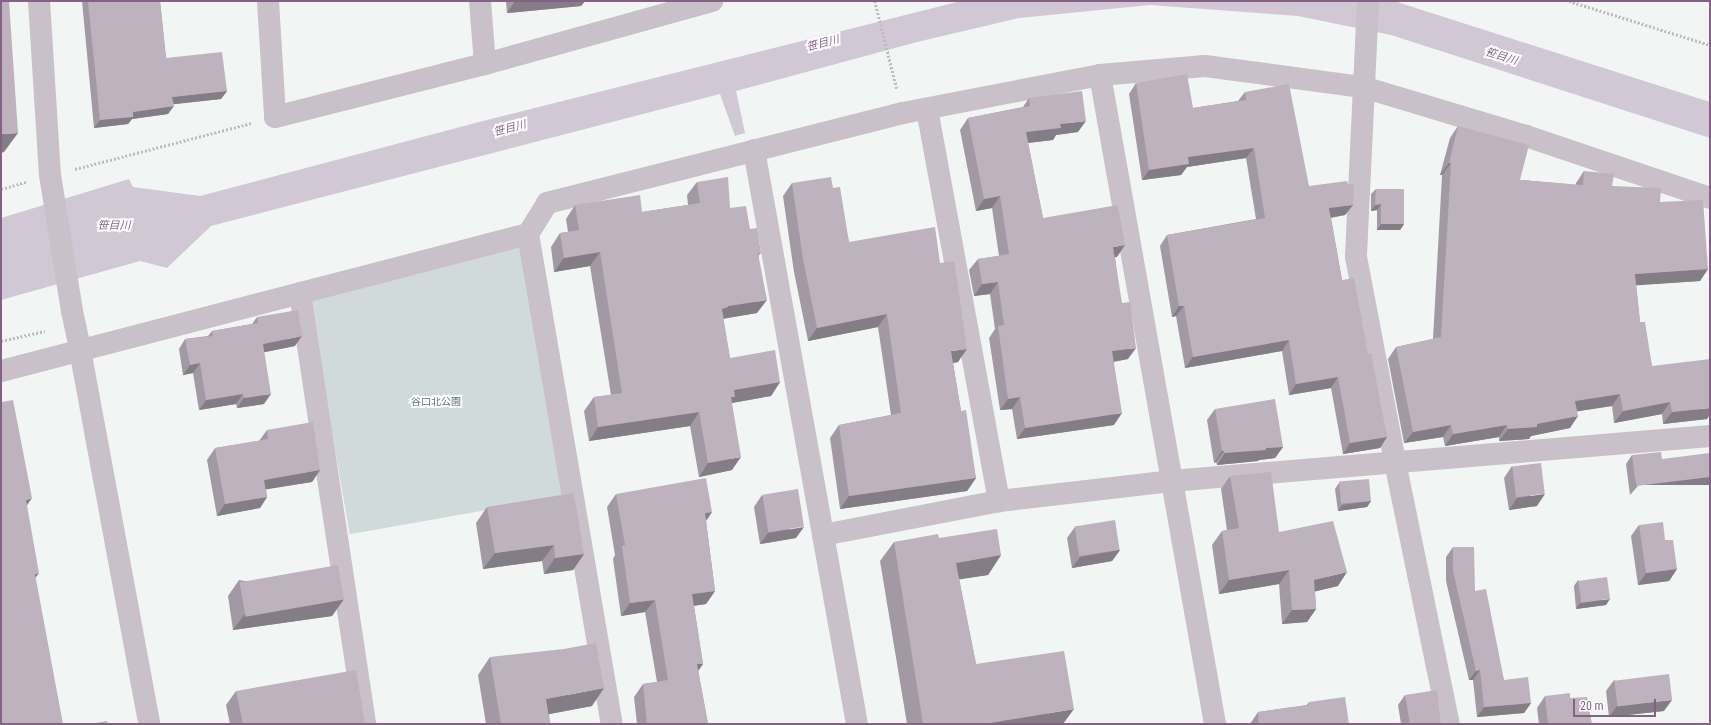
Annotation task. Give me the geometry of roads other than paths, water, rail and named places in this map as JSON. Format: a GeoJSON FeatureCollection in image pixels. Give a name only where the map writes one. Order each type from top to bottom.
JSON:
{"type":"FeatureCollection","features":[{"type":"Feature","properties":{"kind":"street"},"geometry":{"type":"LineString","coordinates":[[39,1],[51,180],[72,311],[150,724]]}},
{"type":"Feature","properties":{"kind":"street"},"geometry":{"type":"LineString","coordinates":[[268,1],[275,117],[484,64],[683,5],[712,1]]}},
{"type":"Feature","properties":{"kind":"street"},"geometry":{"type":"LineString","coordinates":[[480,1],[484,64]]}},
{"type":"Feature","properties":{"kind":"street"},"geometry":{"type":"LineString","coordinates":[[1368,1],[1363,82],[1356,257],[1395,462],[1449,724]]}},
{"type":"Feature","properties":{"kind":"street"},"geometry":{"type":"LineString","coordinates":[[612,724],[528,234],[547,202],[903,113],[1100,75],[1205,66],[1363,82],[1526,136],[1709,203]]}},
{"type":"Feature","properties":{"kind":"street"},"geometry":{"type":"LineString","coordinates":[[1100,75],[1170,482],[1215,724]]}},
{"type":"Feature","properties":{"kind":"street"},"geometry":{"type":"LineString","coordinates":[[927,109],[999,501]]}},
{"type":"Feature","properties":{"kind":"street"},"geometry":{"type":"LineString","coordinates":[[754,150],[857,724]]}},
{"type":"Feature","properties":{"kind":"street"},"geometry":{"type":"LineString","coordinates":[[1,371],[528,234]]}},
{"type":"Feature","properties":{"kind":"street"},"geometry":{"type":"LineString","coordinates":[[300,293],[365,724]]}},
{"type":"Feature","properties":{"kind":"street"},"geometry":{"type":"LineString","coordinates":[[823,535],[999,501],[1170,482],[1710,436]]}},
{"type":"Feature","properties":{"kind":"water","name":"笹目川"},"geometry":{"type":"Polygon","coordinates":[[[961,1],[1394,1],[1710,102],[1710,138],[1391,35],[1298,16],[1150,5],[1019,18],[917,42],[736,91],[745,133],[735,136],[720,94],[211,226],[167,268],[140,261],[1,300],[1,218],[129,179],[133,187],[200,196],[479,122],[961,1]]]}},
{"type":"Feature","properties":{"kind":"park label","name":"谷口北公園"},"geometry":{"type":"Point","coordinates":[436,402]}}]}
